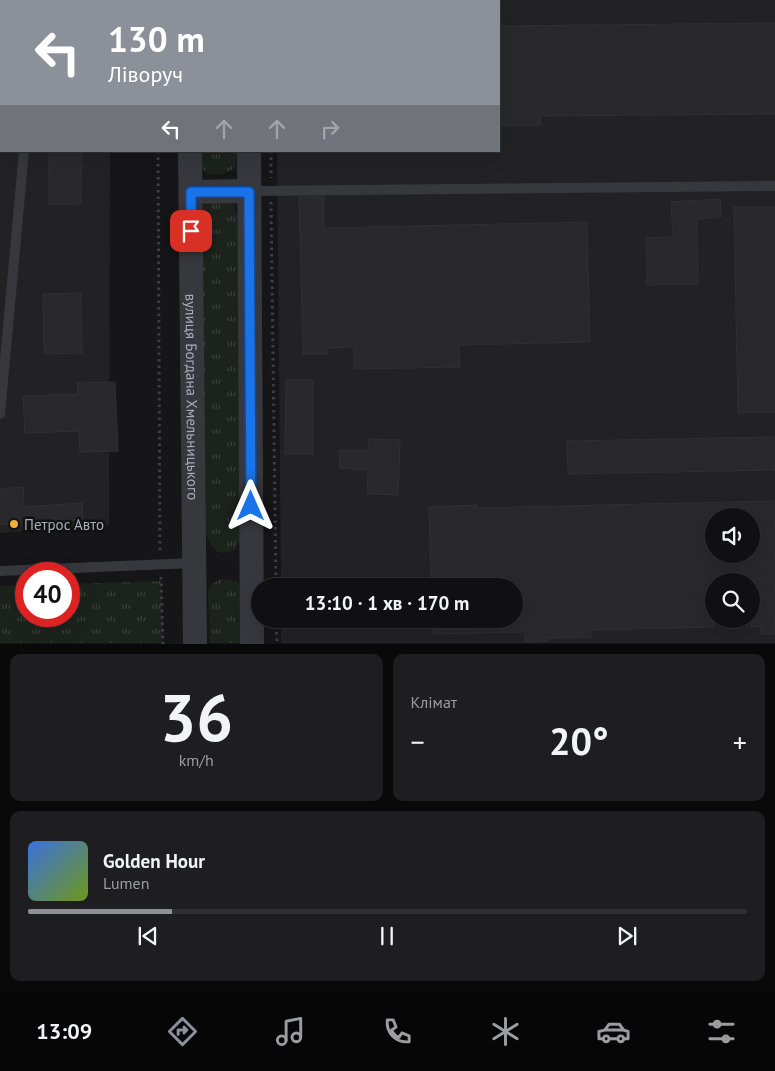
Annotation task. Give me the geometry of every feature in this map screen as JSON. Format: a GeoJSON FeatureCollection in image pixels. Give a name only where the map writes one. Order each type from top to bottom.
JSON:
{"type":"FeatureCollection","features":[{"type":"Feature","properties":{"kind":"street","name":"вулиця Богдана Хмельницького"},"geometry":{"type":"LineString","coordinates":[[190,152],[195,644]]}},
{"type":"Feature","properties":{"kind":"street"},"geometry":{"type":"LineString","coordinates":[[248,152],[260,191],[252,644]]}},
{"type":"Feature","properties":{"kind":"street"},"geometry":{"type":"LineString","coordinates":[[191,192],[260,191]]}},
{"type":"Feature","properties":{"kind":"lane"},"geometry":{"type":"LineString","coordinates":[[0,414],[24,152]]}},
{"type":"Feature","properties":{"kind":"lane"},"geometry":{"type":"LineString","coordinates":[[260,191],[775,186]]}},
{"type":"Feature","properties":{"kind":"lane"},"geometry":{"type":"LineString","coordinates":[[0,571],[194,563]]}},
{"type":"Feature","properties":{"kind":"path"},"geometry":{"type":"LineString","coordinates":[[158,152],[160,565],[163,644]]}},
{"type":"Feature","properties":{"kind":"path"},"geometry":{"type":"LineString","coordinates":[[271,152],[260,191],[276,578]]}},
{"type":"Feature","properties":{"kind":"path"},"geometry":{"type":"LineString","coordinates":[[276,628],[277,644]]}},
{"type":"Feature","properties":{"kind":"shaded area"},"geometry":{"type":"Polygon","coordinates":[[[500,0],[775,0],[775,643],[281,643],[281,628],[523,628],[523,578],[281,578],[277,152],[500,152],[500,0]]]}},
{"type":"Feature","properties":{"kind":"shaded area"},"geometry":{"type":"Polygon","coordinates":[[[0,152],[110,152],[109,525],[0,533],[0,152]]]}},
{"type":"Feature","properties":{"kind":"green space"},"geometry":{"type":"Polygon","coordinates":[[[197,152],[238,152],[235,168],[222,174],[213,175],[204,171],[197,152]]]}},
{"type":"Feature","properties":{"kind":"green space"},"geometry":{"type":"Polygon","coordinates":[[[220,201],[233,204],[237,217],[242,538],[235,550],[224,553],[219,552],[213,547],[205,532],[198,220],[203,205],[220,201]]]}},
{"type":"Feature","properties":{"kind":"green space"},"geometry":{"type":"Polygon","coordinates":[[[221,579],[237,581],[243,592],[244,643],[210,643],[208,591],[213,583],[221,579]]]}},
{"type":"Feature","properties":{"kind":"green space"},"geometry":{"type":"Polygon","coordinates":[[[161,581],[163,643],[0,643],[0,586],[15,585],[15,627],[80,627],[80,584],[161,581]]]}},
{"type":"Feature","properties":{"kind":"building"},"geometry":{"type":"Polygon","coordinates":[[[775,23],[775,114],[540,116],[541,125],[500,125],[500,26],[775,23]]]}},
{"type":"Feature","properties":{"kind":"building"},"geometry":{"type":"Polygon","coordinates":[[[49,152],[82,152],[81,205],[49,204],[49,152]]]}},
{"type":"Feature","properties":{"kind":"building"},"geometry":{"type":"Polygon","coordinates":[[[299,197],[324,197],[324,228],[587,222],[590,342],[459,345],[460,367],[354,369],[354,347],[327,348],[327,354],[303,354],[299,197]]]}},
{"type":"Feature","properties":{"kind":"building"},"geometry":{"type":"Polygon","coordinates":[[[720,199],[721,217],[697,219],[698,284],[647,285],[646,238],[673,237],[671,202],[720,199]]]}},
{"type":"Feature","properties":{"kind":"building"},"geometry":{"type":"Polygon","coordinates":[[[734,207],[775,207],[775,412],[738,413],[734,207]]]}},
{"type":"Feature","properties":{"kind":"building"},"geometry":{"type":"Polygon","coordinates":[[[81,293],[82,353],[44,354],[43,294],[81,293]]]}},
{"type":"Feature","properties":{"kind":"building"},"geometry":{"type":"Polygon","coordinates":[[[286,380],[313,380],[313,454],[285,454],[286,380]]]}},
{"type":"Feature","properties":{"kind":"building"},"geometry":{"type":"Polygon","coordinates":[[[115,382],[118,451],[80,452],[79,431],[25,433],[23,396],[78,394],[77,383],[115,382]]]}},
{"type":"Feature","properties":{"kind":"building"},"geometry":{"type":"Polygon","coordinates":[[[775,437],[775,470],[568,474],[567,441],[775,437]]]}},
{"type":"Feature","properties":{"kind":"building"},"geometry":{"type":"Polygon","coordinates":[[[369,439],[400,440],[398,495],[367,494],[368,470],[339,468],[340,450],[368,451],[369,439]]]}},
{"type":"Feature","properties":{"kind":"building"},"geometry":{"type":"Polygon","coordinates":[[[23,487],[24,507],[82,503],[83,520],[0,525],[0,489],[23,487]]]}},
{"type":"Feature","properties":{"kind":"building"},"geometry":{"type":"Polygon","coordinates":[[[775,501],[775,634],[761,634],[760,573],[705,573],[705,627],[590,630],[591,637],[547,638],[547,641],[525,642],[525,632],[432,634],[432,628],[523,628],[523,578],[431,578],[429,507],[477,505],[477,508],[775,501]]]}},
{"type":"Feature","properties":{"kind":"place","name":"Петрос Авто"},"geometry":{"type":"Point","coordinates":[14,524]}},
{"type":"Feature","properties":{"kind":"route"},"geometry":{"type":"LineString","coordinates":[[191,231],[191,192],[249,192],[251,506]]}}]}
